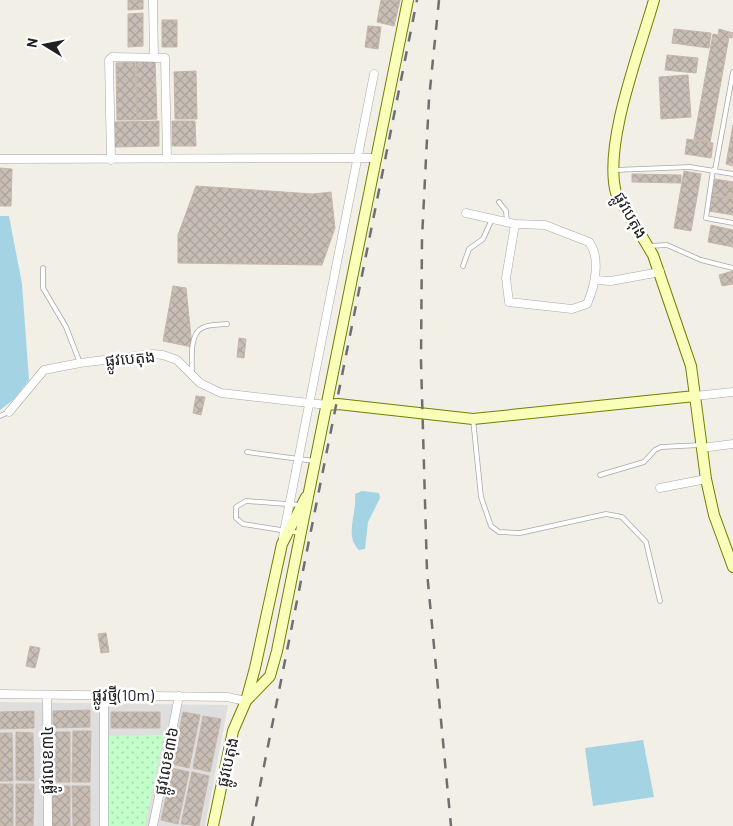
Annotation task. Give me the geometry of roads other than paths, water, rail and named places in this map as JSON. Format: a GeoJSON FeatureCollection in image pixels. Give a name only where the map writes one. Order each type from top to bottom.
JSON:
{"type":"FeatureCollection","features":[{"type":"Feature","properties":{"kind":"main road","name":"ផ្លូវបេតុង"},"geometry":{"type":"LineString","coordinates":[[213,826],[233,731],[246,701],[282,544],[286,531],[304,506],[312,484],[408,0]]}},
{"type":"Feature","properties":{"kind":"main road","name":"ផ្លូវបេតុង"},"geometry":{"type":"LineString","coordinates":[[654,0],[619,122],[613,170],[616,192],[648,246],[660,272],[691,366],[700,446],[706,479],[714,515],[730,549],[733,567]]}},
{"type":"Feature","properties":{"kind":"main road","name":"ផ្លូវបេតុង"},"geometry":{"type":"LineString","coordinates":[[327,404],[473,419],[695,396]]}},
{"type":"Feature","properties":{"kind":"main road","name":"ផ្លូវបេតុង"},"geometry":{"type":"LineString","coordinates":[[246,701],[270,676],[274,665],[302,534],[304,506]]}},
{"type":"Feature","properties":{"kind":"street"},"geometry":{"type":"LineString","coordinates":[[153,0],[154,57]]}},
{"type":"Feature","properties":{"kind":"street"},"geometry":{"type":"LineString","coordinates":[[110,160],[110,58],[154,57],[163,57],[166,60],[167,159]]}},
{"type":"Feature","properties":{"kind":"street"},"geometry":{"type":"LineString","coordinates":[[286,531],[374,74]]}},
{"type":"Feature","properties":{"kind":"street"},"geometry":{"type":"LineString","coordinates":[[0,159],[377,158]]}},
{"type":"Feature","properties":{"kind":"street"},"geometry":{"type":"LineString","coordinates":[[466,213],[511,223],[545,225],[588,242],[595,256],[595,280],[587,304],[572,309],[509,302],[506,278],[511,223]]}},
{"type":"Feature","properties":{"kind":"street"},"geometry":{"type":"LineString","coordinates":[[595,280],[619,280],[660,272]]}},
{"type":"Feature","properties":{"kind":"street","name":"ផ្លូវបេតុង"},"geometry":{"type":"LineString","coordinates":[[9,412],[44,370],[80,363],[154,354],[178,360],[206,387],[221,393],[327,404]]}},
{"type":"Feature","properties":{"kind":"street","name":"ផ្លូវបេតុង"},"geometry":{"type":"LineString","coordinates":[[695,396],[733,392]]}},
{"type":"Feature","properties":{"kind":"street"},"geometry":{"type":"LineString","coordinates":[[700,446],[733,444]]}},
{"type":"Feature","properties":{"kind":"street"},"geometry":{"type":"LineString","coordinates":[[660,488],[706,479]]}},
{"type":"Feature","properties":{"kind":"street","name":"ផ្លូវថ្មី(10m)"},"geometry":{"type":"LineString","coordinates":[[0,694],[227,696],[246,701]]}},
{"type":"Feature","properties":{"kind":"street","name":"ផ្លូវលេខ៣៤"},"geometry":{"type":"LineString","coordinates":[[47,695],[48,826]]}},
{"type":"Feature","properties":{"kind":"street"},"geometry":{"type":"LineString","coordinates":[[104,695],[104,826]]}},
{"type":"Feature","properties":{"kind":"street","name":"ផ្លូវលេខ៣៦"},"geometry":{"type":"LineString","coordinates":[[153,826],[179,696]]}},
{"type":"Feature","properties":{"kind":"lane"},"geometry":{"type":"LineString","coordinates":[[733,72],[706,218],[733,223]]}},
{"type":"Feature","properties":{"kind":"lane"},"geometry":{"type":"LineString","coordinates":[[613,170],[690,167],[733,174]]}},
{"type":"Feature","properties":{"kind":"lane"},"geometry":{"type":"LineString","coordinates":[[499,202],[506,211],[511,223]]}},
{"type":"Feature","properties":{"kind":"lane"},"geometry":{"type":"LineString","coordinates":[[463,266],[469,249],[483,239],[492,219]]}},
{"type":"Feature","properties":{"kind":"lane"},"geometry":{"type":"LineString","coordinates":[[648,246],[667,245],[701,260],[733,268]]}},
{"type":"Feature","properties":{"kind":"lane"},"geometry":{"type":"LineString","coordinates":[[43,268],[43,288],[66,327],[80,363]]}},
{"type":"Feature","properties":{"kind":"lane"},"geometry":{"type":"LineString","coordinates":[[192,374],[194,338],[198,330],[204,326],[227,324]]}},
{"type":"Feature","properties":{"kind":"lane","name":"ផ្លូវបេតុង"},"geometry":{"type":"LineString","coordinates":[[0,416],[9,412]]}},
{"type":"Feature","properties":{"kind":"lane"},"geometry":{"type":"LineString","coordinates":[[473,419],[481,497],[491,526],[499,532],[520,534],[606,514],[622,517],[646,542],[660,601]]}},
{"type":"Feature","properties":{"kind":"lane"},"geometry":{"type":"LineString","coordinates":[[600,475],[644,462],[655,450],[661,447],[700,446]]}},
{"type":"Feature","properties":{"kind":"lane"},"geometry":{"type":"LineString","coordinates":[[247,452],[317,462]]}},
{"type":"Feature","properties":{"kind":"lane"},"geometry":{"type":"LineString","coordinates":[[302,534],[238,523],[236,507],[246,501],[304,506]]}},
{"type":"Feature","properties":{"kind":"water"},"geometry":{"type":"Polygon","coordinates":[[[0,216],[9,216],[22,284],[29,380],[13,400],[0,410],[0,216]]]}},
{"type":"Feature","properties":{"kind":"water"},"geometry":{"type":"Polygon","coordinates":[[[362,491],[379,493],[380,498],[368,522],[365,549],[359,550],[352,538],[352,531],[355,494],[362,491]]]}},
{"type":"Feature","properties":{"kind":"water"},"geometry":{"type":"Polygon","coordinates":[[[643,740],[654,797],[593,806],[585,748],[643,740]]]}},
{"type":"Feature","properties":{"kind":"railway"},"geometry":{"type":"LineString","coordinates":[[252,826],[417,0]]}},
{"type":"Feature","properties":{"kind":"railway"},"geometry":{"type":"LineString","coordinates":[[439,0],[429,99],[422,238],[421,361],[427,572],[451,826]]}}]}
